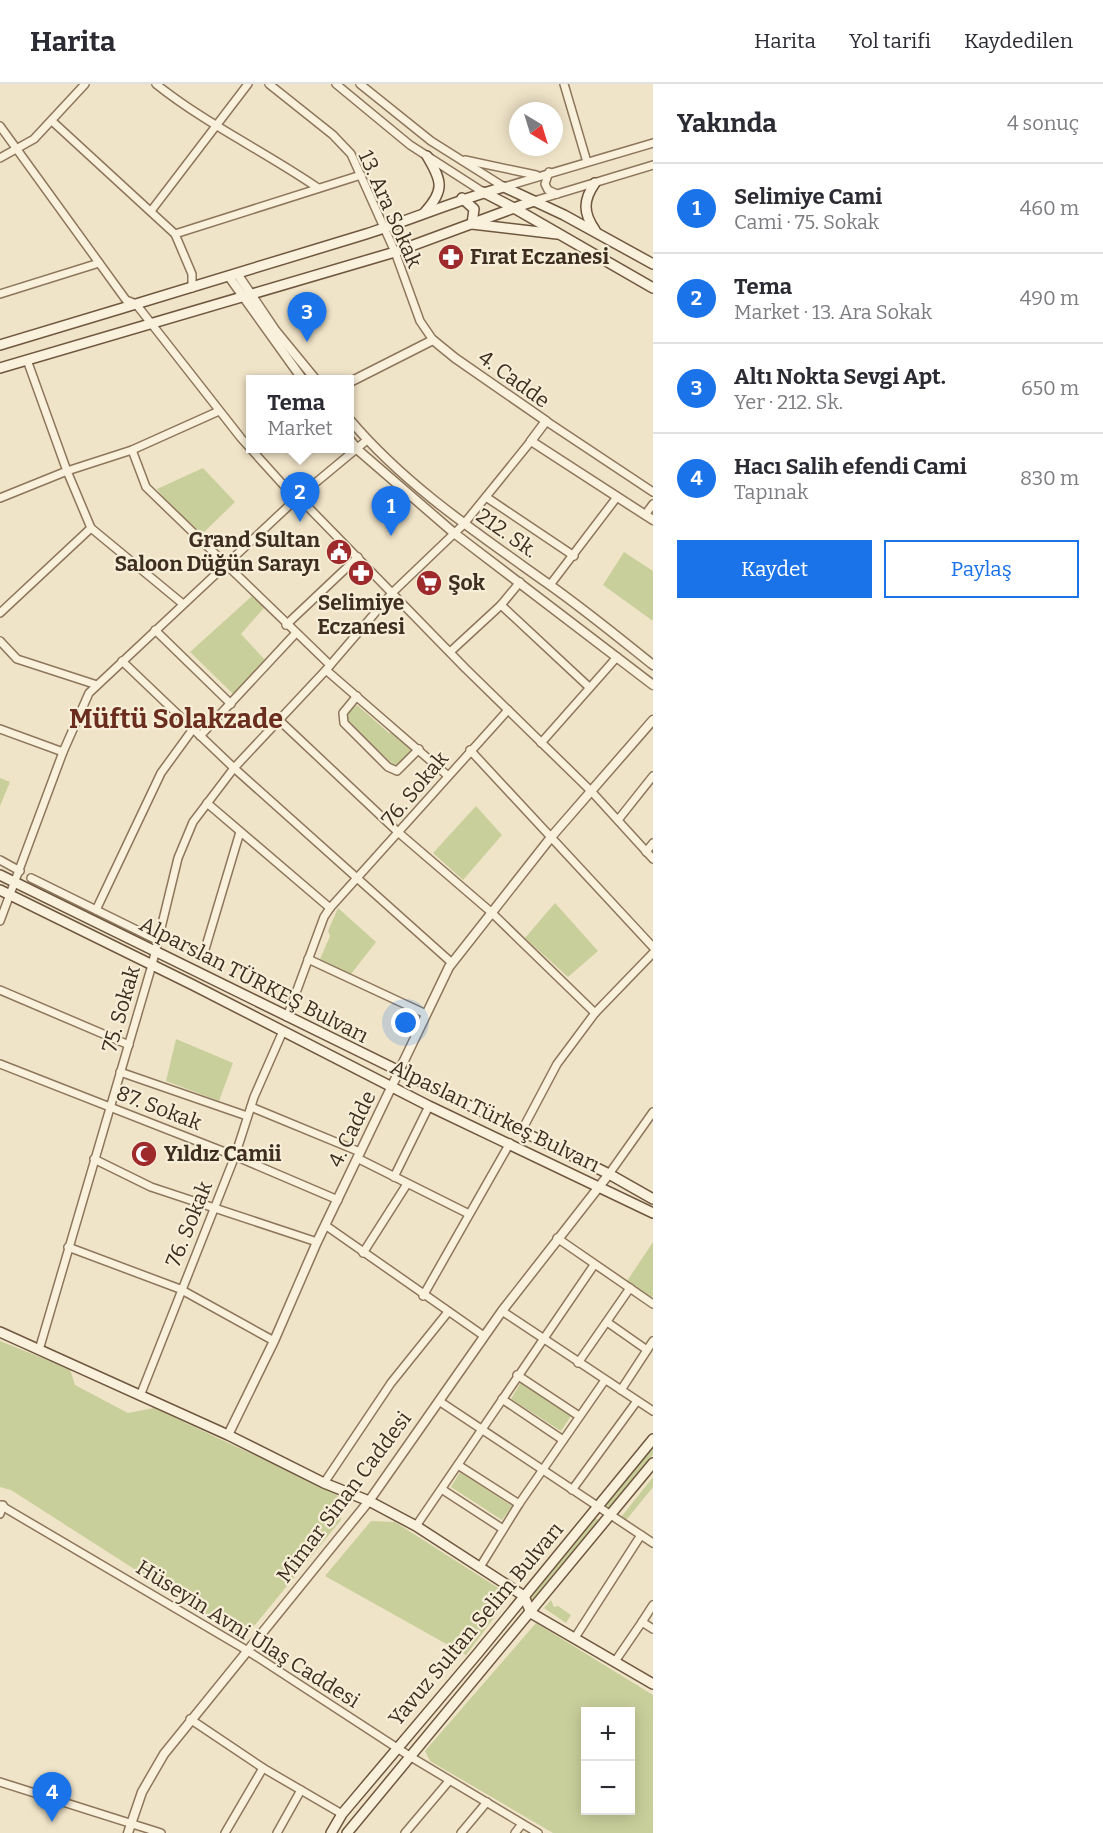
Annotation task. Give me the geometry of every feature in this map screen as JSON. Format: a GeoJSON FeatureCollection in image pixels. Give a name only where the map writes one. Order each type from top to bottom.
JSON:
{"type":"FeatureCollection","features":[{"type":"Feature","properties":{"kind":"main road"},"geometry":{"type":"LineString","coordinates":[[424,213],[436,198],[440,187],[437,173],[427,156]]}},
{"type":"Feature","properties":{"kind":"main road"},"geometry":{"type":"LineString","coordinates":[[595,183],[587,196],[585,209],[587,219],[596,232]]}},
{"type":"Feature","properties":{"kind":"main road"},"geometry":{"type":"LineString","coordinates":[[0,345],[234,276],[384,228],[462,198],[504,187],[596,232],[653,264]]}},
{"type":"Feature","properties":{"kind":"main road"},"geometry":{"type":"LineString","coordinates":[[483,192],[653,288]]}},
{"type":"Feature","properties":{"kind":"main road"},"geometry":{"type":"LineString","coordinates":[[462,198],[474,209],[472,224]]}},
{"type":"Feature","properties":{"kind":"main road"},"geometry":{"type":"LineString","coordinates":[[0,368],[395,252],[534,201]]}},
{"type":"Feature","properties":{"kind":"main road"},"geometry":{"type":"LineString","coordinates":[[472,224],[562,235]]}},
{"type":"Feature","properties":{"kind":"main road","name":"Alparslan TÜRKEŞ Bulvarı"},"geometry":{"type":"LineString","coordinates":[[0,875],[399,1073],[609,1174],[653,1199]]}},
{"type":"Feature","properties":{"kind":"main road","name":"Alpaslan Türkeş Bulvarı"},"geometry":{"type":"LineString","coordinates":[[0,890],[429,1106],[510,1143],[653,1214]]}},
{"type":"Feature","properties":{"kind":"main road"},"geometry":{"type":"LineString","coordinates":[[0,1332],[228,1435],[324,1483],[369,1501],[416,1526],[524,1596],[531,1612],[576,1636],[653,1684]]}},
{"type":"Feature","properties":{"kind":"main road","name":"Yavuz Sultan Selim Bulvarı"},"geometry":{"type":"LineString","coordinates":[[331,1833],[342,1814],[653,1439]]}},
{"type":"Feature","properties":{"kind":"main road","name":"Yavuz Sultan Selim Bulvarı"},"geometry":{"type":"LineString","coordinates":[[350,1832],[653,1463]]}},
{"type":"Feature","properties":{"kind":"street"},"geometry":{"type":"LineString","coordinates":[[0,158],[34,139],[85,84]]}},
{"type":"Feature","properties":{"kind":"street"},"geometry":{"type":"LineString","coordinates":[[156,84],[214,126],[274,158],[318,188]]}},
{"type":"Feature","properties":{"kind":"street"},"geometry":{"type":"LineString","coordinates":[[151,211],[248,84]]}},
{"type":"Feature","properties":{"kind":"street","name":"13. Ara Sokak"},"geometry":{"type":"LineString","coordinates":[[269,84],[333,135],[351,154],[395,252],[420,321],[433,340]]}},
{"type":"Feature","properties":{"kind":"street"},"geometry":{"type":"LineString","coordinates":[[336,84],[427,156],[483,192]]}},
{"type":"Feature","properties":{"kind":"street"},"geometry":{"type":"LineString","coordinates":[[360,84],[431,141],[504,187],[538,175],[653,143]]}},
{"type":"Feature","properties":{"kind":"street"},"geometry":{"type":"LineString","coordinates":[[564,84],[587,162]]}},
{"type":"Feature","properties":{"kind":"street"},"geometry":{"type":"LineString","coordinates":[[52,121],[175,234],[192,274],[192,288]]}},
{"type":"Feature","properties":{"kind":"street"},"geometry":{"type":"LineString","coordinates":[[0,126],[126,300],[136,304],[219,411],[246,442]]}},
{"type":"Feature","properties":{"kind":"street"},"geometry":{"type":"LineString","coordinates":[[460,159],[538,175]]}},
{"type":"Feature","properties":{"kind":"street"},"geometry":{"type":"LineString","coordinates":[[534,201],[653,165]]}},
{"type":"Feature","properties":{"kind":"street"},"geometry":{"type":"LineString","coordinates":[[549,172],[545,184],[551,192],[557,194]]}},
{"type":"Feature","properties":{"kind":"street"},"geometry":{"type":"LineString","coordinates":[[175,234],[261,209],[361,175]]}},
{"type":"Feature","properties":{"kind":"street"},"geometry":{"type":"LineString","coordinates":[[0,294],[99,263]]}},
{"type":"Feature","properties":{"kind":"street"},"geometry":{"type":"LineString","coordinates":[[234,276],[300,375]]}},
{"type":"Feature","properties":{"kind":"street"},"geometry":{"type":"LineString","coordinates":[[248,297],[312,375]]}},
{"type":"Feature","properties":{"kind":"street"},"geometry":{"type":"LineString","coordinates":[[354,380],[433,340]]}},
{"type":"Feature","properties":{"kind":"street","name":"4. Cadde"},"geometry":{"type":"LineString","coordinates":[[433,340],[446,352],[546,421],[531,441],[649,518]]}},
{"type":"Feature","properties":{"kind":"street"},"geometry":{"type":"LineString","coordinates":[[27,360],[67,471],[91,528],[183,604]]}},
{"type":"Feature","properties":{"kind":"street"},"geometry":{"type":"LineString","coordinates":[[0,498],[67,471],[132,450],[219,411]]}},
{"type":"Feature","properties":{"kind":"street"},"geometry":{"type":"LineString","coordinates":[[546,421],[653,492]]}},
{"type":"Feature","properties":{"kind":"street","name":"212. Sk."},"geometry":{"type":"LineString","coordinates":[[354,425],[367,440],[436,504],[550,585],[653,665]]}},
{"type":"Feature","properties":{"kind":"street"},"geometry":{"type":"LineString","coordinates":[[0,921],[63,752],[89,693],[296,499],[358,450],[367,440]]}},
{"type":"Feature","properties":{"kind":"street","name":"75. Sokak"},"geometry":{"type":"LineString","coordinates":[[39,1350],[152,965],[178,858],[193,822],[234,768],[328,668],[393,592],[463,525],[531,441]]}},
{"type":"Feature","properties":{"kind":"street"},"geometry":{"type":"LineString","coordinates":[[354,445],[454,532],[653,686]]}},
{"type":"Feature","properties":{"kind":"street"},"geometry":{"type":"LineString","coordinates":[[132,450],[146,487],[357,696],[447,775]]}},
{"type":"Feature","properties":{"kind":"street"},"geometry":{"type":"LineString","coordinates":[[256,453],[296,499],[310,509],[592,792],[653,859]]}},
{"type":"Feature","properties":{"kind":"street"},"geometry":{"type":"LineString","coordinates":[[550,585],[617,496]]}},
{"type":"Feature","properties":{"kind":"street"},"geometry":{"type":"LineString","coordinates":[[486,497],[574,556]]}},
{"type":"Feature","properties":{"kind":"street"},"geometry":{"type":"LineString","coordinates":[[649,518],[653,504]]}},
{"type":"Feature","properties":{"kind":"street"},"geometry":{"type":"LineString","coordinates":[[0,613],[91,528]]}},
{"type":"Feature","properties":{"kind":"street"},"geometry":{"type":"LineString","coordinates":[[286,625],[357,557]]}},
{"type":"Feature","properties":{"kind":"street"},"geometry":{"type":"LineString","coordinates":[[450,652],[501,605],[520,582]]}},
{"type":"Feature","properties":{"kind":"street"},"geometry":{"type":"LineString","coordinates":[[501,605],[589,687]]}},
{"type":"Feature","properties":{"kind":"street"},"geometry":{"type":"LineString","coordinates":[[155,630],[231,705]]}},
{"type":"Feature","properties":{"kind":"street"},"geometry":{"type":"LineString","coordinates":[[200,736],[295,634]]}},
{"type":"Feature","properties":{"kind":"street"},"geometry":{"type":"LineString","coordinates":[[0,640],[17,658],[97,685]]}},
{"type":"Feature","properties":{"kind":"street"},"geometry":{"type":"LineString","coordinates":[[541,743],[617,657]]}},
{"type":"Feature","properties":{"kind":"street"},"geometry":{"type":"LineString","coordinates":[[122,661],[234,768],[452,963]]}},
{"type":"Feature","properties":{"kind":"street"},"geometry":{"type":"LineString","coordinates":[[357,696],[343,713],[344,723],[388,767],[397,771],[401,769],[420,749]]}},
{"type":"Feature","properties":{"kind":"street","name":"76. Sokak"},"geometry":{"type":"LineString","coordinates":[[287,1017],[330,908],[359,879],[447,775],[508,710]]}},
{"type":"Feature","properties":{"kind":"street"},"geometry":{"type":"LineString","coordinates":[[279,720],[399,833],[491,912],[595,1013]]}},
{"type":"Feature","properties":{"kind":"street","name":"4. Cadde"},"geometry":{"type":"LineString","coordinates":[[228,1435],[274,1341],[358,1155],[452,963],[552,836],[653,720]]}},
{"type":"Feature","properties":{"kind":"street"},"geometry":{"type":"LineString","coordinates":[[0,729],[63,752]]}},
{"type":"Feature","properties":{"kind":"street"},"geometry":{"type":"LineString","coordinates":[[96,910],[162,773],[194,729]]}},
{"type":"Feature","properties":{"kind":"street"},"geometry":{"type":"LineString","coordinates":[[470,750],[653,947]]}},
{"type":"Feature","properties":{"kind":"street"},"geometry":{"type":"LineString","coordinates":[[618,820],[653,776]]}},
{"type":"Feature","properties":{"kind":"street"},"geometry":{"type":"LineString","coordinates":[[207,804],[330,908]]}},
{"type":"Feature","properties":{"kind":"street"},"geometry":{"type":"LineString","coordinates":[[203,956],[240,832]]}},
{"type":"Feature","properties":{"kind":"street"},"geometry":{"type":"LineString","coordinates":[[646,852],[653,843]]}},
{"type":"Feature","properties":{"kind":"street"},"geometry":{"type":"LineString","coordinates":[[0,860],[20,871]]}},
{"type":"Feature","properties":{"kind":"street"},"geometry":{"type":"LineString","coordinates":[[31,878],[157,940]]}},
{"type":"Feature","properties":{"kind":"street"},"geometry":{"type":"LineString","coordinates":[[521,1132],[557,1064],[595,1013],[653,953]]}},
{"type":"Feature","properties":{"kind":"street"},"geometry":{"type":"LineString","coordinates":[[308,959],[426,1014]]}},
{"type":"Feature","properties":{"kind":"street"},"geometry":{"type":"LineString","coordinates":[[0,990],[129,1045]]}},
{"type":"Feature","properties":{"kind":"street","name":"76. Sokak"},"geometry":{"type":"LineString","coordinates":[[140,1396],[180,1289],[235,1155],[247,1116],[283,1031]]}},
{"type":"Feature","properties":{"kind":"street","name":"87. Sokak"},"geometry":{"type":"LineString","coordinates":[[0,1064],[235,1155],[338,1200]]}},
{"type":"Feature","properties":{"kind":"street"},"geometry":{"type":"LineString","coordinates":[[120,1072],[247,1116]]}},
{"type":"Feature","properties":{"kind":"street"},"geometry":{"type":"LineString","coordinates":[[394,1177],[429,1106]]}},
{"type":"Feature","properties":{"kind":"street"},"geometry":{"type":"LineString","coordinates":[[251,1107],[358,1155],[407,1184],[469,1214]]}},
{"type":"Feature","properties":{"kind":"street"},"geometry":{"type":"LineString","coordinates":[[609,1174],[653,1112]]}},
{"type":"Feature","properties":{"kind":"street"},"geometry":{"type":"LineString","coordinates":[[423,1296],[510,1143]]}},
{"type":"Feature","properties":{"kind":"street"},"geometry":{"type":"LineString","coordinates":[[94,1159],[135,1180],[317,1242]]}},
{"type":"Feature","properties":{"kind":"street","name":"Mimar Sinan Caddesi"},"geometry":{"type":"LineString","coordinates":[[128,1833],[142,1792],[164,1754],[190,1719],[369,1501],[502,1311],[609,1174]]}},
{"type":"Feature","properties":{"kind":"street"},"geometry":{"type":"LineString","coordinates":[[363,1253],[407,1184]]}},
{"type":"Feature","properties":{"kind":"street"},"geometry":{"type":"LineString","coordinates":[[325,1225],[423,1296],[484,1336]]}},
{"type":"Feature","properties":{"kind":"street"},"geometry":{"type":"LineString","coordinates":[[557,1238],[653,1304]]}},
{"type":"Feature","properties":{"kind":"street"},"geometry":{"type":"LineString","coordinates":[[68,1247],[180,1289],[274,1341]]}},
{"type":"Feature","properties":{"kind":"street"},"geometry":{"type":"LineString","coordinates":[[416,1526],[443,1490],[481,1428],[594,1265]]}},
{"type":"Feature","properties":{"kind":"street"},"geometry":{"type":"LineString","coordinates":[[578,1363],[630,1288]]}},
{"type":"Feature","properties":{"kind":"street"},"geometry":{"type":"LineString","coordinates":[[502,1311],[653,1411]]}},
{"type":"Feature","properties":{"kind":"street"},"geometry":{"type":"LineString","coordinates":[[324,1483],[391,1383],[448,1312]]}},
{"type":"Feature","properties":{"kind":"street"},"geometry":{"type":"LineString","coordinates":[[607,1322],[647,1350]]}},
{"type":"Feature","properties":{"kind":"street"},"geometry":{"type":"LineString","coordinates":[[621,1390],[653,1341]]}},
{"type":"Feature","properties":{"kind":"street"},"geometry":{"type":"LineString","coordinates":[[517,1375],[579,1416]]}},
{"type":"Feature","properties":{"kind":"street"},"geometry":{"type":"LineString","coordinates":[[480,1567],[502,1529],[604,1380]]}},
{"type":"Feature","properties":{"kind":"street"},"geometry":{"type":"LineString","coordinates":[[502,1399],[563,1440]]}},
{"type":"Feature","properties":{"kind":"street"},"geometry":{"type":"LineString","coordinates":[[439,1401],[653,1543]]}},
{"type":"Feature","properties":{"kind":"street"},"geometry":{"type":"LineString","coordinates":[[572,1490],[637,1401]]}},
{"type":"Feature","properties":{"kind":"street"},"geometry":{"type":"LineString","coordinates":[[458,1465],[519,1504]]}},
{"type":"Feature","properties":{"kind":"street"},"geometry":{"type":"LineString","coordinates":[[443,1490],[502,1529]]}},
{"type":"Feature","properties":{"kind":"street"},"geometry":{"type":"LineString","coordinates":[[0,1514],[1,1505]]}},
{"type":"Feature","properties":{"kind":"street","name":"Hüseyin Avni Ulaş Caddesi"},"geometry":{"type":"LineString","coordinates":[[1,1505],[248,1651],[449,1781],[538,1833]]}},
{"type":"Feature","properties":{"kind":"street"},"geometry":{"type":"LineString","coordinates":[[576,1636],[640,1535]]}},
{"type":"Feature","properties":{"kind":"street"},"geometry":{"type":"LineString","coordinates":[[616,1660],[653,1605]]}},
{"type":"Feature","properties":{"kind":"street"},"geometry":{"type":"LineString","coordinates":[[642,1622],[653,1629]]}},
{"type":"Feature","properties":{"kind":"street"},"geometry":{"type":"LineString","coordinates":[[190,1719],[263,1768],[342,1814]]}},
{"type":"Feature","properties":{"kind":"street"},"geometry":{"type":"LineString","coordinates":[[225,1833],[263,1768]]}},
{"type":"Feature","properties":{"kind":"street"},"geometry":{"type":"LineString","coordinates":[[405,1833],[449,1781]]}},
{"type":"Feature","properties":{"kind":"street"},"geometry":{"type":"LineString","coordinates":[[0,1782],[160,1833]]}},
{"type":"Feature","properties":{"kind":"street"},"geometry":{"type":"LineString","coordinates":[[277,1833],[301,1790]]}},
{"type":"Feature","properties":{"kind":"street"},"geometry":{"type":"LineString","coordinates":[[461,1833],[487,1802]]}},
{"type":"Feature","properties":{"kind":"street"},"geometry":{"type":"LineString","coordinates":[[515,1833],[522,1824]]}},
{"type":"Feature","properties":{"kind":"green space"},"geometry":{"type":"Polygon","coordinates":[[[203,468],[235,502],[202,534],[166,501],[157,489],[203,468]]]}},
{"type":"Feature","properties":{"kind":"green space"},"geometry":{"type":"Polygon","coordinates":[[[624,552],[653,571],[653,621],[603,585],[624,552]]]}},
{"type":"Feature","properties":{"kind":"green space"},"geometry":{"type":"Polygon","coordinates":[[[252,596],[264,608],[241,634],[265,660],[233,694],[190,652],[252,596]]]}},
{"type":"Feature","properties":{"kind":"green space"},"geometry":{"type":"Polygon","coordinates":[[[357,705],[389,733],[396,733],[414,749],[396,767],[347,722],[348,713],[357,705]]]}},
{"type":"Feature","properties":{"kind":"green space"},"geometry":{"type":"Polygon","coordinates":[[[0,778],[10,782],[0,806],[0,778]]]}},
{"type":"Feature","properties":{"kind":"green space"},"geometry":{"type":"Polygon","coordinates":[[[476,806],[502,835],[463,880],[433,853],[476,806]]]}},
{"type":"Feature","properties":{"kind":"green space"},"geometry":{"type":"Polygon","coordinates":[[[555,903],[598,951],[568,977],[525,938],[555,903]]]}},
{"type":"Feature","properties":{"kind":"green space"},"geometry":{"type":"Polygon","coordinates":[[[338,908],[376,942],[351,974],[320,959],[338,908]]]}},
{"type":"Feature","properties":{"kind":"green space"},"geometry":{"type":"Polygon","coordinates":[[[176,1039],[233,1063],[219,1101],[166,1081],[176,1039]]]}},
{"type":"Feature","properties":{"kind":"green space"},"geometry":{"type":"Polygon","coordinates":[[[653,1242],[653,1296],[652,1297],[627,1281],[653,1242]]]}},
{"type":"Feature","properties":{"kind":"green space"},"geometry":{"type":"Polygon","coordinates":[[[0,1341],[70,1369],[75,1385],[128,1413],[154,1408],[337,1494],[341,1520],[255,1625],[234,1633],[11,1490],[0,1487],[0,1341]]]}},
{"type":"Feature","properties":{"kind":"green space"},"geometry":{"type":"Polygon","coordinates":[[[521,1382],[571,1416],[561,1431],[511,1399],[521,1382]]]}},
{"type":"Feature","properties":{"kind":"green space"},"geometry":{"type":"Polygon","coordinates":[[[653,1447],[653,1455],[605,1513],[601,1510],[653,1447]]]}},
{"type":"Feature","properties":{"kind":"green space"},"geometry":{"type":"Polygon","coordinates":[[[460,1472],[512,1506],[502,1520],[451,1487],[460,1472]]]}},
{"type":"Feature","properties":{"kind":"green space"},"geometry":{"type":"Polygon","coordinates":[[[653,1477],[653,1487],[623,1524],[618,1521],[653,1477]]]}},
{"type":"Feature","properties":{"kind":"green space"},"geometry":{"type":"Polygon","coordinates":[[[595,1518],[599,1520],[532,1600],[528,1598],[595,1518]]]}},
{"type":"Feature","properties":{"kind":"green space"},"geometry":{"type":"Polygon","coordinates":[[[371,1521],[395,1522],[503,1591],[496,1615],[466,1655],[325,1576],[371,1521]]]}},
{"type":"Feature","properties":{"kind":"green space"},"geometry":{"type":"Polygon","coordinates":[[[551,1600],[554,1607],[558,1606],[571,1615],[566,1623],[544,1608],[551,1600]]]}},
{"type":"Feature","properties":{"kind":"green space"},"geometry":{"type":"Polygon","coordinates":[[[536,1623],[653,1695],[653,1833],[553,1833],[430,1761],[425,1751],[536,1623]]]}},
{"type":"Feature","properties":{"kind":"place","name":"Fırat Eczanesi"},"geometry":{"type":"Point","coordinates":[451,257]}},
{"type":"Feature","properties":{"kind":"place","name":"Altı Nokta Sevgi Apt."},"geometry":{"type":"Point","coordinates":[307,342]}},
{"type":"Feature","properties":{"kind":"place","name":"Tema"},"geometry":{"type":"Point","coordinates":[300,522]}},
{"type":"Feature","properties":{"kind":"place","name":"Selimiye Cami"},"geometry":{"type":"Point","coordinates":[391,536]}},
{"type":"Feature","properties":{"kind":"place","name":"Grand Sultan Saloon Düğün Sarayı"},"geometry":{"type":"Point","coordinates":[339,552]}},
{"type":"Feature","properties":{"kind":"place","name":"Selimiye Eczanesi"},"geometry":{"type":"Point","coordinates":[361,573]}},
{"type":"Feature","properties":{"kind":"place","name":"Şok"},"geometry":{"type":"Point","coordinates":[429,583]}},
{"type":"Feature","properties":{"kind":"place","name":"Yıldız Camii"},"geometry":{"type":"Point","coordinates":[144,1154]}},
{"type":"Feature","properties":{"kind":"place","name":"Hacı Salih efendi Cami"},"geometry":{"type":"Point","coordinates":[52,1822]}},
{"type":"Feature","properties":{"kind":"district","name":"Müftü Solakzade"},"geometry":{"type":"Point","coordinates":[176,719]}}]}
